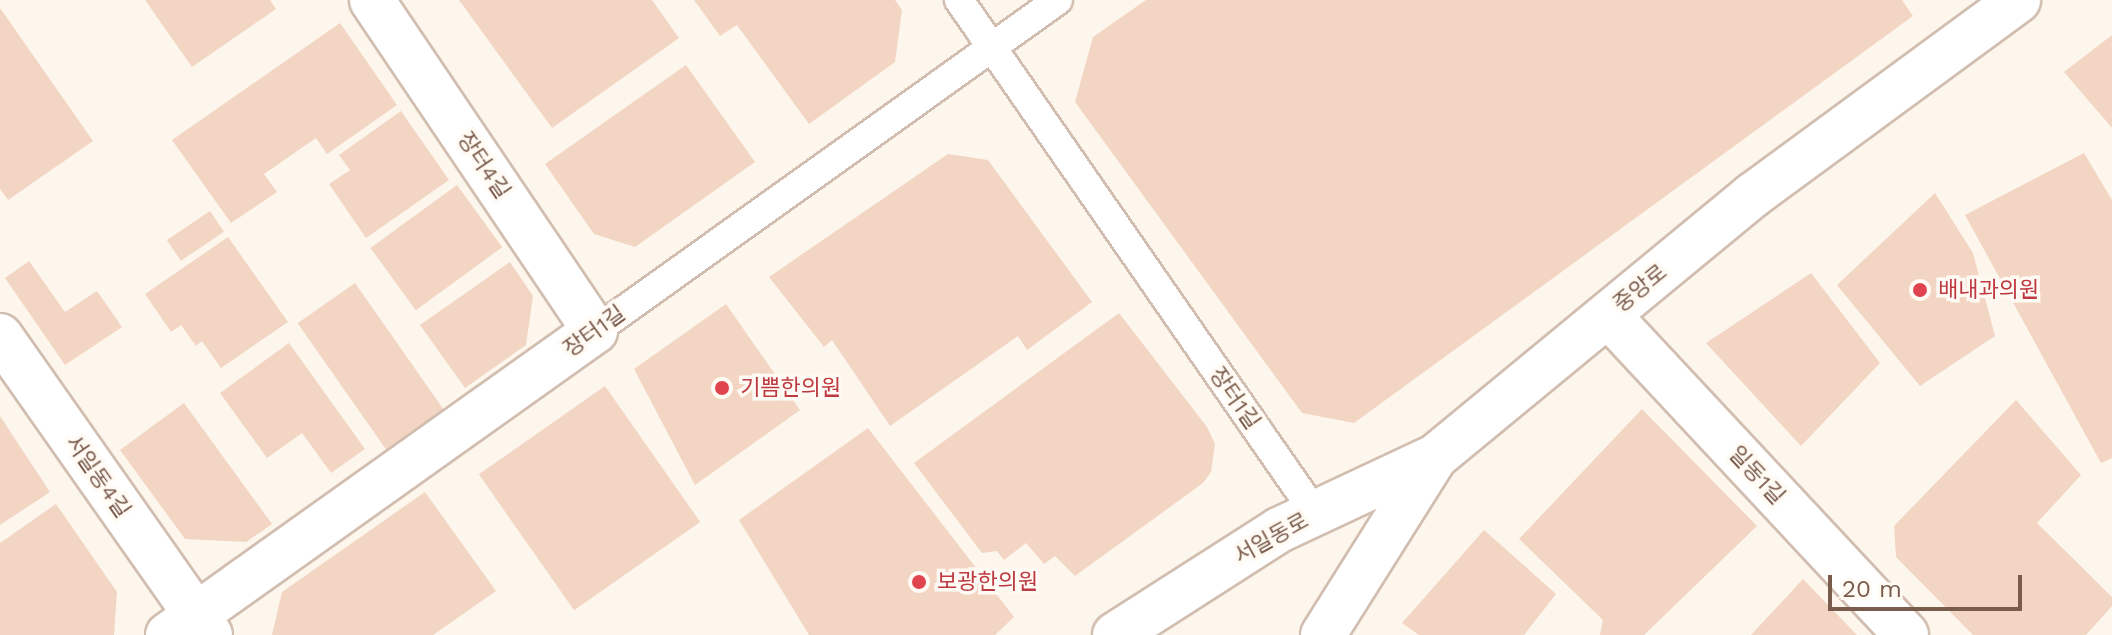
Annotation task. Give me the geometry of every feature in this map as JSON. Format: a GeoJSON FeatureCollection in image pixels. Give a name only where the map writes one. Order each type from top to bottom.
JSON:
{"type":"FeatureCollection","features":[{"type":"Feature","properties":{"kind":"street","name":"장터4길"},"geometry":{"type":"LineString","coordinates":[[372,0],[595,331]]}},
{"type":"Feature","properties":{"kind":"street","name":"중앙로"},"geometry":{"type":"LineString","coordinates":[[1323,635],[1435,457],[1753,195],[2018,0]]}},
{"type":"Feature","properties":{"kind":"street","name":"일동1길"},"geometry":{"type":"LineString","coordinates":[[1608,315],[1906,635]]}},
{"type":"Feature","properties":{"kind":"street","name":"장터1길"},"geometry":{"type":"LineString","coordinates":[[192,629],[595,331]]}},
{"type":"Feature","properties":{"kind":"street","name":"서일동4길"},"geometry":{"type":"LineString","coordinates":[[0,336],[192,629]]}},
{"type":"Feature","properties":{"kind":"street","name":"서일동로"},"geometry":{"type":"LineString","coordinates":[[1115,635],[1279,530],[1435,457]]}},
{"type":"Feature","properties":{"kind":"lane","name":"장터1길"},"geometry":{"type":"LineString","coordinates":[[959,0],[1315,513]]}},
{"type":"Feature","properties":{"kind":"lane"},"geometry":{"type":"LineString","coordinates":[[992,47],[1058,0]]}},
{"type":"Feature","properties":{"kind":"lane","name":"장터1길"},"geometry":{"type":"LineString","coordinates":[[595,331],[992,47]]}},
{"type":"Feature","properties":{"kind":"building"},"geometry":{"type":"Polygon","coordinates":[[[145,0],[270,0],[276,9],[192,67],[145,0]]]}},
{"type":"Feature","properties":{"kind":"building"},"geometry":{"type":"Polygon","coordinates":[[[459,0],[652,0],[679,38],[552,128],[459,0]]]}},
{"type":"Feature","properties":{"kind":"building"},"geometry":{"type":"Polygon","coordinates":[[[694,0],[895,0],[902,10],[895,62],[809,124],[737,25],[720,36],[694,0]]]}},
{"type":"Feature","properties":{"kind":"building"},"geometry":{"type":"Polygon","coordinates":[[[1146,0],[1902,0],[1913,16],[1354,423],[1302,413],[1075,102],[1093,37],[1146,0]]]}},
{"type":"Feature","properties":{"kind":"building"},"geometry":{"type":"Polygon","coordinates":[[[0,8],[93,141],[8,200],[0,189],[0,8]]]}},
{"type":"Feature","properties":{"kind":"building"},"geometry":{"type":"Polygon","coordinates":[[[340,23],[397,105],[327,154],[316,138],[264,174],[277,192],[231,223],[172,140],[340,23]]]}},
{"type":"Feature","properties":{"kind":"building"},"geometry":{"type":"Polygon","coordinates":[[[2112,35],[2112,128],[2064,72],[2112,35]]]}},
{"type":"Feature","properties":{"kind":"building"},"geometry":{"type":"Polygon","coordinates":[[[686,65],[755,162],[635,247],[594,234],[545,164],[686,65]]]}},
{"type":"Feature","properties":{"kind":"building"},"geometry":{"type":"Polygon","coordinates":[[[401,111],[449,180],[366,238],[329,184],[350,170],[339,155],[401,111]]]}},
{"type":"Feature","properties":{"kind":"building"},"geometry":{"type":"Polygon","coordinates":[[[2084,153],[2112,200],[2112,458],[2101,463],[1965,215],[2084,153]]]}},
{"type":"Feature","properties":{"kind":"building"},"geometry":{"type":"Polygon","coordinates":[[[948,154],[988,160],[1092,302],[1027,350],[1018,336],[890,426],[832,340],[824,347],[769,277],[948,154]]]}},
{"type":"Feature","properties":{"kind":"building"},"geometry":{"type":"Polygon","coordinates":[[[457,185],[502,247],[416,310],[370,248],[457,185]]]}},
{"type":"Feature","properties":{"kind":"building"},"geometry":{"type":"Polygon","coordinates":[[[1935,193],[1973,253],[1995,336],[1920,386],[1837,285],[1935,193]]]}},
{"type":"Feature","properties":{"kind":"building"},"geometry":{"type":"Polygon","coordinates":[[[210,211],[224,232],[181,261],[167,240],[210,211]]]}},
{"type":"Feature","properties":{"kind":"building"},"geometry":{"type":"Polygon","coordinates":[[[228,237],[288,322],[221,368],[202,341],[196,346],[181,325],[171,332],[145,294],[228,237]]]}},
{"type":"Feature","properties":{"kind":"building"},"geometry":{"type":"Polygon","coordinates":[[[29,261],[65,312],[97,291],[122,327],[65,365],[5,278],[29,261]]]}},
{"type":"Feature","properties":{"kind":"building"},"geometry":{"type":"Polygon","coordinates":[[[510,262],[533,296],[526,345],[465,388],[420,325],[510,262]]]}},
{"type":"Feature","properties":{"kind":"building"},"geometry":{"type":"Polygon","coordinates":[[[1811,273],[1880,363],[1801,446],[1706,343],[1811,273]]]}},
{"type":"Feature","properties":{"kind":"building"},"geometry":{"type":"Polygon","coordinates":[[[355,283],[445,412],[388,452],[298,323],[355,283]]]}},
{"type":"Feature","properties":{"kind":"building"},"geometry":{"type":"Polygon","coordinates":[[[726,304],[800,410],[695,485],[634,369],[726,304]]]}},
{"type":"Feature","properties":{"kind":"building"},"geometry":{"type":"Polygon","coordinates":[[[1119,313],[1207,427],[1215,444],[1211,472],[1203,483],[1075,576],[1055,556],[1044,564],[1026,543],[1004,560],[997,551],[982,553],[914,463],[1119,313]]]}},
{"type":"Feature","properties":{"kind":"building"},"geometry":{"type":"Polygon","coordinates":[[[289,343],[365,449],[331,473],[302,433],[267,458],[220,393],[289,343]]]}},
{"type":"Feature","properties":{"kind":"building"},"geometry":{"type":"Polygon","coordinates":[[[605,386],[700,522],[574,610],[479,474],[605,386]]]}},
{"type":"Feature","properties":{"kind":"building"},"geometry":{"type":"Polygon","coordinates":[[[2016,400],[2081,475],[2037,523],[2112,597],[2112,606],[2086,635],[1973,635],[1896,557],[1894,526],[2016,400]]]}},
{"type":"Feature","properties":{"kind":"building"},"geometry":{"type":"Polygon","coordinates":[[[184,403],[272,524],[246,542],[185,539],[120,450],[184,403]]]}},
{"type":"Feature","properties":{"kind":"building"},"geometry":{"type":"Polygon","coordinates":[[[1642,409],[1757,526],[1644,635],[1600,635],[1603,620],[1519,539],[1642,409]]]}},
{"type":"Feature","properties":{"kind":"building"},"geometry":{"type":"Polygon","coordinates":[[[0,416],[50,492],[0,525],[0,416]]]}},
{"type":"Feature","properties":{"kind":"building"},"geometry":{"type":"Polygon","coordinates":[[[868,428],[1014,617],[995,635],[809,635],[739,520],[868,428]]]}},
{"type":"Feature","properties":{"kind":"building"},"geometry":{"type":"Polygon","coordinates":[[[425,492],[496,591],[433,635],[272,635],[282,592],[425,492]]]}},
{"type":"Feature","properties":{"kind":"building"},"geometry":{"type":"Polygon","coordinates":[[[56,504],[117,592],[114,635],[0,635],[0,543],[56,504]]]}},
{"type":"Feature","properties":{"kind":"building"},"geometry":{"type":"Polygon","coordinates":[[[1484,530],[1556,594],[1524,635],[1419,635],[1402,623],[1484,530]]]}},
{"type":"Feature","properties":{"kind":"building"},"geometry":{"type":"Polygon","coordinates":[[[1803,579],[1857,635],[1751,635],[1803,579]]]}},
{"type":"Feature","properties":{"kind":"place","name":"배내과의원"},"geometry":{"type":"Point","coordinates":[1920,290]}},
{"type":"Feature","properties":{"kind":"place","name":"기쁨한의원"},"geometry":{"type":"Point","coordinates":[722,388]}},
{"type":"Feature","properties":{"kind":"place","name":"보광한의원"},"geometry":{"type":"Point","coordinates":[919,582]}}]}
